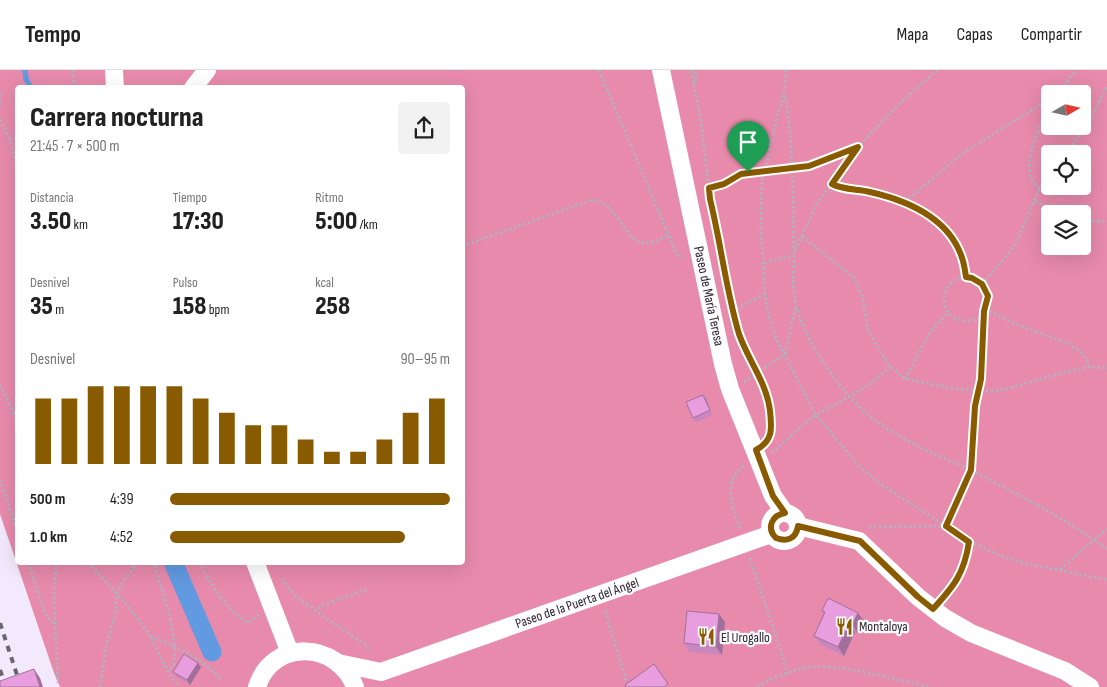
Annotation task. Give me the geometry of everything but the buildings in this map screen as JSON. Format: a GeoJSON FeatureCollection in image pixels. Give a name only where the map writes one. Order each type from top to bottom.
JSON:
{"type":"FeatureCollection","features":[{"type":"Feature","properties":{"kind":"street"},"geometry":{"type":"LineString","coordinates":[[114,70],[115,85]]}},
{"type":"Feature","properties":{"kind":"street"},"geometry":{"type":"LineString","coordinates":[[195,85],[207,70]]}},
{"type":"Feature","properties":{"kind":"street","name":"Paseo de María Teresa"},"geometry":{"type":"LineString","coordinates":[[661,70],[713,318],[730,389],[762,455],[773,496],[785,513]]}},
{"type":"Feature","properties":{"kind":"street"},"geometry":{"type":"LineString","coordinates":[[785,513],[796,518],[798,526],[797,533],[793,538],[787,540],[776,538],[772,534],[771,525],[773,518],[779,514],[785,513]]}},
{"type":"Feature","properties":{"kind":"street"},"geometry":{"type":"LineString","coordinates":[[798,526],[860,541],[918,597],[945,618],[971,633],[1065,671],[1090,687]]}},
{"type":"Feature","properties":{"kind":"street","name":"Paseo de la Puerta del Ángel"},"geometry":{"type":"LineString","coordinates":[[378,665],[600,595],[772,534]]}},
{"type":"Feature","properties":{"kind":"street"},"geometry":{"type":"LineString","coordinates":[[256,565],[290,653]]}},
{"type":"Feature","properties":{"kind":"street"},"geometry":{"type":"LineString","coordinates":[[257,686],[269,667],[290,653],[316,652],[338,662],[378,665],[372,687]]}},
{"type":"Feature","properties":{"kind":"street"},"geometry":{"type":"LineString","coordinates":[[338,662],[348,673],[355,687]]}},
{"type":"Feature","properties":{"kind":"path"},"geometry":{"type":"LineString","coordinates":[[73,70],[74,85]]}},
{"type":"Feature","properties":{"kind":"path"},"geometry":{"type":"LineString","coordinates":[[598,70],[677,255],[682,258],[700,253]]}},
{"type":"Feature","properties":{"kind":"path"},"geometry":{"type":"LineString","coordinates":[[691,70],[701,121],[709,188],[733,310],[740,336],[769,403],[771,425],[762,455]]}},
{"type":"Feature","properties":{"kind":"path"},"geometry":{"type":"LineString","coordinates":[[694,88],[696,70]]}},
{"type":"Feature","properties":{"kind":"path"},"geometry":{"type":"LineString","coordinates":[[786,70],[784,94],[765,171],[761,200],[765,294],[769,317],[776,339],[816,415],[860,468],[882,486],[969,542],[1001,556],[1107,580]]}},
{"type":"Feature","properties":{"kind":"path"},"geometry":{"type":"LineString","coordinates":[[764,263],[794,254],[818,201],[858,147],[901,102],[937,70]]}},
{"type":"Feature","properties":{"kind":"path"},"geometry":{"type":"LineString","coordinates":[[1065,85],[1076,70]]}},
{"type":"Feature","properties":{"kind":"path"},"geometry":{"type":"LineString","coordinates":[[1073,145],[1095,110],[1107,86]]}},
{"type":"Feature","properties":{"kind":"path"},"geometry":{"type":"LineString","coordinates":[[0,93],[0,106]]}},
{"type":"Feature","properties":{"kind":"path"},"geometry":{"type":"LineString","coordinates":[[730,389],[785,354],[796,305],[791,168],[788,116],[784,94]]}},
{"type":"Feature","properties":{"kind":"path"},"geometry":{"type":"LineString","coordinates":[[905,202],[964,152],[1041,105]]}},
{"type":"Feature","properties":{"kind":"path"},"geometry":{"type":"LineString","coordinates":[[0,119],[10,137],[15,157]]}},
{"type":"Feature","properties":{"kind":"path"},"geometry":{"type":"LineString","coordinates":[[982,284],[1014,247],[1040,188],[1030,178],[1030,159],[1041,126]]}},
{"type":"Feature","properties":{"kind":"path"},"geometry":{"type":"LineString","coordinates":[[709,188],[724,184],[741,174],[809,166],[858,147]]}},
{"type":"Feature","properties":{"kind":"path"},"geometry":{"type":"LineString","coordinates":[[832,184],[905,202],[927,215],[951,237],[961,255],[966,277]]}},
{"type":"Feature","properties":{"kind":"path"},"geometry":{"type":"LineString","coordinates":[[465,245],[592,200],[600,200],[610,207],[629,234],[638,242],[646,244],[669,234]]}},
{"type":"Feature","properties":{"kind":"path"},"geometry":{"type":"LineString","coordinates":[[1035,201],[1043,205]]}},
{"type":"Feature","properties":{"kind":"path"},"geometry":{"type":"LineString","coordinates":[[1091,221],[1107,222]]}},
{"type":"Feature","properties":{"kind":"path"},"geometry":{"type":"LineString","coordinates":[[802,236],[854,278],[862,295],[868,330],[890,367],[905,379],[929,385],[979,391],[996,391],[1070,370],[1089,367],[1107,368]]}},
{"type":"Feature","properties":{"kind":"path"},"geometry":{"type":"LineString","coordinates":[[946,526],[971,470],[975,406],[979,391],[985,310],[988,296],[982,284],[972,278],[966,277],[953,281],[948,286],[944,299],[948,312],[953,316],[964,320],[975,318],[985,310]]}},
{"type":"Feature","properties":{"kind":"path"},"geometry":{"type":"LineString","coordinates":[[713,318],[765,294]]}},
{"type":"Feature","properties":{"kind":"path"},"geometry":{"type":"LineString","coordinates":[[796,305],[815,350],[829,371],[874,420],[917,446],[971,470],[1040,506],[1107,549]]}},
{"type":"Feature","properties":{"kind":"path"},"geometry":{"type":"LineString","coordinates":[[985,310],[1069,344],[1082,353],[1089,367]]}},
{"type":"Feature","properties":{"kind":"path"},"geometry":{"type":"LineString","coordinates":[[905,379],[930,332],[948,312]]}},
{"type":"Feature","properties":{"kind":"path"},"geometry":{"type":"LineString","coordinates":[[788,673],[733,509],[730,488],[736,472],[816,415],[851,397],[881,376],[890,367]]}},
{"type":"Feature","properties":{"kind":"path"},"geometry":{"type":"LineString","coordinates":[[0,385],[15,416]]}},
{"type":"Feature","properties":{"kind":"path"},"geometry":{"type":"LineString","coordinates":[[0,480],[15,523]]}},
{"type":"Feature","properties":{"kind":"path"},"geometry":{"type":"LineString","coordinates":[[874,528],[946,526]]}},
{"type":"Feature","properties":{"kind":"path"},"geometry":{"type":"LineString","coordinates":[[1060,570],[1107,529]]}},
{"type":"Feature","properties":{"kind":"path"},"geometry":{"type":"LineString","coordinates":[[936,596],[941,600],[958,581],[967,556],[969,542]]}},
{"type":"Feature","properties":{"kind":"path"},"geometry":{"type":"LineString","coordinates":[[29,565],[45,612],[49,620],[54,622]]}},
{"type":"Feature","properties":{"kind":"path"},"geometry":{"type":"LineString","coordinates":[[56,565],[54,622],[58,683]]}},
{"type":"Feature","properties":{"kind":"path"},"geometry":{"type":"LineString","coordinates":[[91,565],[117,593],[150,636],[172,679],[179,687]]}},
{"type":"Feature","properties":{"kind":"path"},"geometry":{"type":"LineString","coordinates":[[100,687],[106,647],[115,616],[117,593],[136,565]]}},
{"type":"Feature","properties":{"kind":"path"},"geometry":{"type":"LineString","coordinates":[[158,565],[155,567],[170,615],[176,647],[174,665],[169,670]]}},
{"type":"Feature","properties":{"kind":"path"},"geometry":{"type":"LineString","coordinates":[[202,565],[229,609],[236,616],[248,623],[260,615]]}},
{"type":"Feature","properties":{"kind":"path"},"geometry":{"type":"LineString","coordinates":[[281,577],[294,595],[366,645],[378,665]]}},
{"type":"Feature","properties":{"kind":"path"},"geometry":{"type":"LineString","coordinates":[[314,610],[325,604],[370,589]]}},
{"type":"Feature","properties":{"kind":"path"},"geometry":{"type":"LineString","coordinates":[[600,595],[628,687]]}},
{"type":"Feature","properties":{"kind":"path"},"geometry":{"type":"LineString","coordinates":[[150,636],[186,651],[207,665],[221,679]]}},
{"type":"Feature","properties":{"kind":"path"},"geometry":{"type":"LineString","coordinates":[[756,687],[774,678],[804,668],[835,667],[929,687]]}},
{"type":"Feature","properties":{"kind":"shaded area"},"geometry":{"type":"Polygon","coordinates":[[[0,70],[1107,70],[1107,687],[60,687],[17,565],[465,565],[465,85],[15,85],[15,558],[0,514],[0,70]]]}},
{"type":"Feature","properties":{"kind":"waterway"},"geometry":{"type":"LineString","coordinates":[[25,70],[26,79],[29,85]]}},
{"type":"Feature","properties":{"kind":"waterway"},"geometry":{"type":"LineString","coordinates":[[174,565],[212,652]]}},
{"type":"Feature","properties":{"kind":"railway"},"geometry":{"type":"LineString","coordinates":[[0,623],[20,684]]}},
{"type":"Feature","properties":{"kind":"railway"},"geometry":{"type":"LineString","coordinates":[[0,670],[6,687]]}},
{"type":"Feature","properties":{"kind":"place","name":"Montaloya"},"geometry":{"type":"Point","coordinates":[845,626]}},
{"type":"Feature","properties":{"kind":"place","name":"El Urogallo"},"geometry":{"type":"Point","coordinates":[707,637]}},
{"type":"Feature","properties":{"kind":"route"},"geometry":{"type":"LineString","coordinates":[[858,147],[832,184],[905,202],[927,215],[940,225],[958,248],[966,277],[978,280],[985,288],[988,301],[984,311],[981,379],[975,406],[971,470],[946,526],[969,542],[967,556],[958,581],[933,609],[860,541],[798,526],[797,533],[793,538],[787,540],[776,538],[772,534],[771,525],[773,518],[785,513],[773,496],[756,450],[767,443],[769,437],[771,425],[769,403],[740,336],[733,310],[709,188],[724,184],[748,172],[809,166],[858,147]]}}]}
